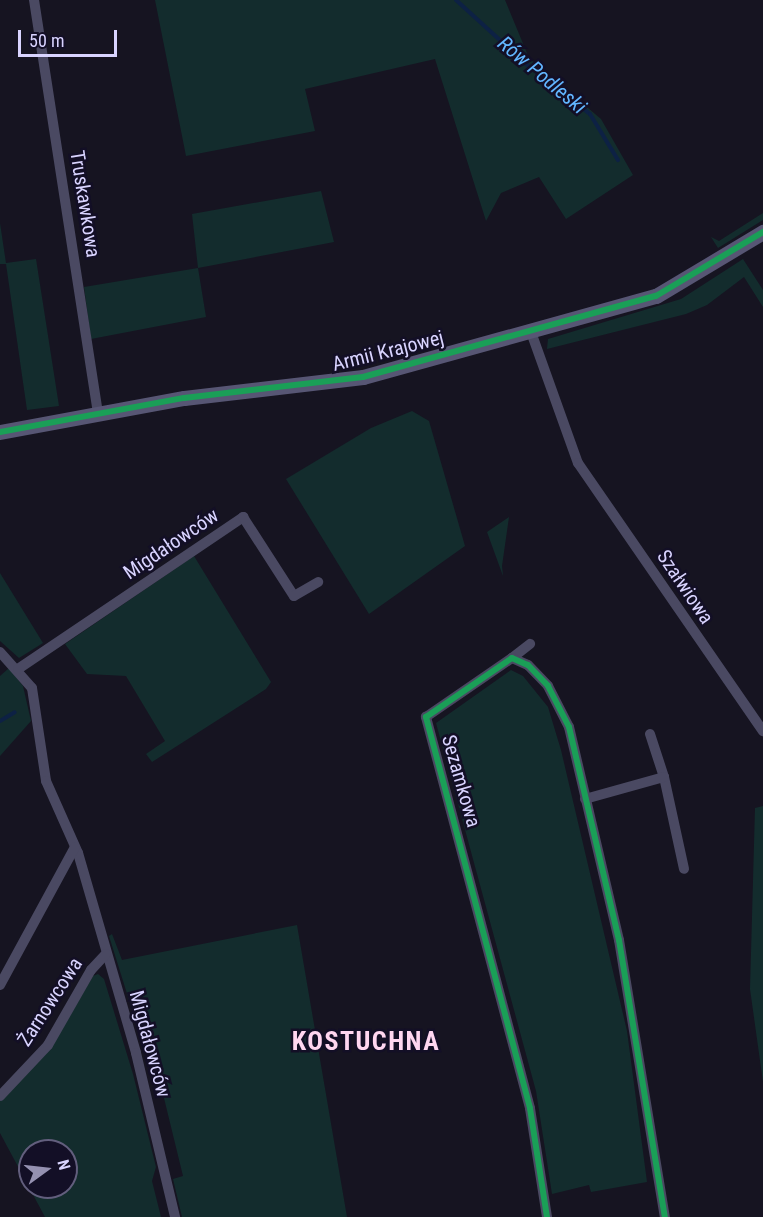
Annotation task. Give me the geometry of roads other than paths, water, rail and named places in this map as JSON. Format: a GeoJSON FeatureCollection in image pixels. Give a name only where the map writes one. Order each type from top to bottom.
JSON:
{"type":"FeatureCollection","features":[{"type":"Feature","properties":{"kind":"street","name":"Truskawkowa"},"geometry":{"type":"LineString","coordinates":[[34,0],[98,414]]}},
{"type":"Feature","properties":{"kind":"street","name":"Armii Krajowej"},"geometry":{"type":"LineString","coordinates":[[0,432],[184,398],[363,377],[656,296],[763,232]]}},
{"type":"Feature","properties":{"kind":"street","name":"Szałwiowa"},"geometry":{"type":"LineString","coordinates":[[531,332],[578,463],[763,731]]}},
{"type":"Feature","properties":{"kind":"street","name":"Migdałowców"},"geometry":{"type":"LineString","coordinates":[[18,669],[243,517],[294,596],[318,582]]}},
{"type":"Feature","properties":{"kind":"street","name":"Sezamkowa"},"geometry":{"type":"LineString","coordinates":[[530,644],[426,717],[530,1108],[547,1217]]}},
{"type":"Feature","properties":{"kind":"street","name":"Migdałowców"},"geometry":{"type":"LineString","coordinates":[[0,652],[18,669],[32,688],[48,790],[75,847],[136,1053],[175,1217]]}},
{"type":"Feature","properties":{"kind":"street"},"geometry":{"type":"LineString","coordinates":[[513,658],[528,665],[559,703],[619,940],[665,1217]]}},
{"type":"Feature","properties":{"kind":"street"},"geometry":{"type":"LineString","coordinates":[[650,734],[664,777],[684,869]]}},
{"type":"Feature","properties":{"kind":"street"},"geometry":{"type":"LineString","coordinates":[[585,799],[664,777]]}},
{"type":"Feature","properties":{"kind":"street"},"geometry":{"type":"LineString","coordinates":[[0,985],[75,847]]}},
{"type":"Feature","properties":{"kind":"street","name":"Żarnowcowa"},"geometry":{"type":"LineString","coordinates":[[0,1096],[48,1045],[91,970],[106,954]]}},
{"type":"Feature","properties":{"kind":"waterway","name":"Rów Podleski"},"geometry":{"type":"LineString","coordinates":[[456,0],[526,64],[590,114],[618,160]]}},
{"type":"Feature","properties":{"kind":"waterway"},"geometry":{"type":"LineString","coordinates":[[0,721],[15,712]]}},
{"type":"Feature","properties":{"kind":"district","name":"KOSTUCHNA"},"geometry":{"type":"Point","coordinates":[366,1042]}}]}
